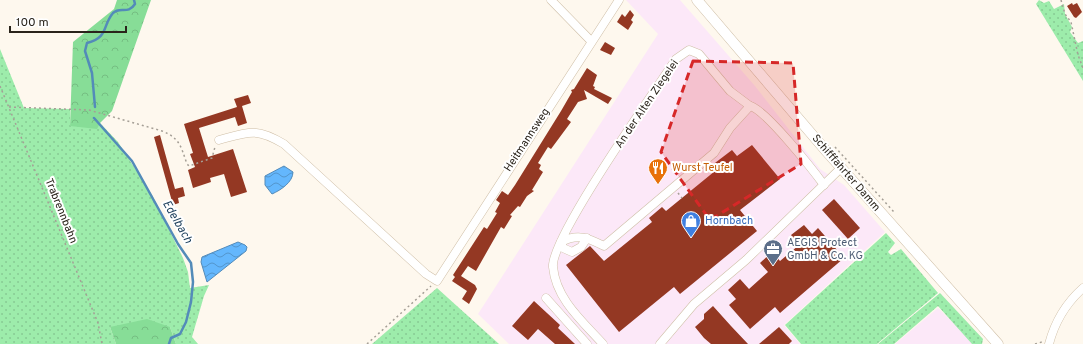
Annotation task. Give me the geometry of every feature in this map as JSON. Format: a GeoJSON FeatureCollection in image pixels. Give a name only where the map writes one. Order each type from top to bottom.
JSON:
{"type":"FeatureCollection","features":[{"type":"Feature","properties":{"kind":"main road","name":"Schifffahrter Damm"},"geometry":{"type":"LineString","coordinates":[[697,0],[841,168],[998,344]]}},
{"type":"Feature","properties":{"kind":"street"},"geometry":{"type":"LineString","coordinates":[[551,0],[591,42]]}},
{"type":"Feature","properties":{"kind":"street","name":"Heitmannsweg"},"geometry":{"type":"LineString","coordinates":[[437,281],[619,0]]}},
{"type":"Feature","properties":{"kind":"street","name":"An der Alten Ziegelei"},"geometry":{"type":"LineString","coordinates":[[603,344],[564,300],[557,284],[553,265],[561,242],[575,213],[676,59],[689,50],[699,54],[730,91],[750,106]]}},
{"type":"Feature","properties":{"kind":"street"},"geometry":{"type":"LineString","coordinates":[[587,238],[581,247],[572,252],[564,248],[561,242],[571,236],[587,238],[604,246],[714,153],[730,128],[750,106],[754,107],[769,120],[824,185]]}},
{"type":"Feature","properties":{"kind":"street"},"geometry":{"type":"LineString","coordinates":[[218,140],[248,132],[267,134],[284,144],[426,274],[437,281]]}},
{"type":"Feature","properties":{"kind":"street"},"geometry":{"type":"LineString","coordinates":[[662,344],[694,304],[746,260],[841,168]]}},
{"type":"Feature","properties":{"kind":"street"},"geometry":{"type":"LineString","coordinates":[[1049,344],[1056,321],[1066,305],[1083,288]]}},
{"type":"Feature","properties":{"kind":"street"},"geometry":{"type":"LineString","coordinates":[[546,298],[587,344]]}},
{"type":"Feature","properties":{"kind":"path"},"geometry":{"type":"LineString","coordinates":[[1061,0],[1065,14],[1071,22],[1078,55],[1083,68]]}},
{"type":"Feature","properties":{"kind":"path","name":"Trabrennbahn"},"geometry":{"type":"LineString","coordinates":[[0,86],[98,323],[102,344]]}},
{"type":"Feature","properties":{"kind":"path"},"geometry":{"type":"LineString","coordinates":[[9,107],[89,110],[162,131],[173,135],[180,143],[189,166],[212,158],[218,140]]}},
{"type":"Feature","properties":{"kind":"path"},"geometry":{"type":"LineString","coordinates":[[367,344],[437,281]]}},
{"type":"Feature","properties":{"kind":"highlighted area"},"geometry":{"type":"Polygon","coordinates":[[[693,61],[793,63],[801,164],[710,220],[661,152],[693,61]]]}},
{"type":"Feature","properties":{"kind":"shaded area"},"geometry":{"type":"Polygon","coordinates":[[[626,0],[680,0],[755,86],[820,169],[844,185],[885,232],[784,325],[800,344],[509,344],[478,314],[658,34],[626,0]]]}},
{"type":"Feature","properties":{"kind":"shaded area"},"geometry":{"type":"Polygon","coordinates":[[[938,308],[975,344],[895,344],[938,308]]]}},
{"type":"Feature","properties":{"kind":"green space"},"geometry":{"type":"Polygon","coordinates":[[[117,0],[151,0],[112,111],[100,123],[97,129],[70,126],[73,42],[114,9],[117,0]]]}},
{"type":"Feature","properties":{"kind":"green space"},"geometry":{"type":"Polygon","coordinates":[[[1039,0],[1044,3],[1049,1],[1054,9],[1064,4],[1065,14],[1072,27],[1070,32],[1078,43],[1083,41],[1083,81],[1036,4],[1039,0]]]}},
{"type":"Feature","properties":{"kind":"green space"},"geometry":{"type":"Polygon","coordinates":[[[0,49],[24,108],[70,109],[70,126],[100,123],[118,142],[152,195],[183,258],[188,272],[190,288],[209,285],[204,296],[192,337],[198,344],[176,344],[170,327],[110,327],[116,344],[0,344],[0,49]]]}},
{"type":"Feature","properties":{"kind":"green space"},"geometry":{"type":"Polygon","coordinates":[[[886,233],[895,243],[888,252],[891,255],[901,249],[938,293],[877,344],[801,344],[785,325],[886,233]]]}},
{"type":"Feature","properties":{"kind":"green space"},"geometry":{"type":"Polygon","coordinates":[[[437,288],[499,344],[372,344],[437,288]]]}},
{"type":"Feature","properties":{"kind":"green space"},"geometry":{"type":"Polygon","coordinates":[[[940,293],[983,339],[982,344],[972,344],[938,306],[894,344],[878,344],[940,293]]]}},
{"type":"Feature","properties":{"kind":"green space"},"geometry":{"type":"Polygon","coordinates":[[[147,319],[170,327],[176,344],[116,344],[110,327],[147,319]]]}},
{"type":"Feature","properties":{"kind":"water"},"geometry":{"type":"Polygon","coordinates":[[[284,166],[293,172],[291,179],[286,185],[272,194],[265,185],[265,176],[284,166]]]}},
{"type":"Feature","properties":{"kind":"water"},"geometry":{"type":"Polygon","coordinates":[[[238,242],[247,247],[246,251],[207,282],[201,262],[202,257],[238,242]]]}},
{"type":"Feature","properties":{"kind":"building"},"geometry":{"type":"Polygon","coordinates":[[[1072,3],[1073,5],[1077,3],[1082,12],[1076,18],[1067,6],[1072,3]]]}},
{"type":"Feature","properties":{"kind":"building"},"geometry":{"type":"Polygon","coordinates":[[[630,10],[634,15],[631,20],[633,22],[628,30],[617,22],[622,14],[625,17],[630,10]]]}},
{"type":"Feature","properties":{"kind":"building"},"geometry":{"type":"Polygon","coordinates":[[[605,42],[615,48],[611,55],[600,50],[605,42]]]}},
{"type":"Feature","properties":{"kind":"building"},"geometry":{"type":"Polygon","coordinates":[[[587,68],[597,75],[593,86],[595,87],[594,89],[612,98],[608,104],[584,90],[587,99],[578,102],[567,119],[571,122],[551,149],[548,147],[538,163],[541,165],[539,169],[543,172],[532,190],[534,191],[527,196],[520,207],[518,206],[510,215],[512,216],[504,229],[501,227],[476,271],[468,266],[461,276],[475,285],[477,289],[469,304],[462,299],[467,291],[452,281],[455,277],[453,275],[484,227],[487,229],[497,213],[495,212],[500,203],[496,200],[502,191],[508,195],[515,185],[561,111],[572,92],[571,90],[574,89],[587,68]]]}},
{"type":"Feature","properties":{"kind":"building"},"geometry":{"type":"Polygon","coordinates":[[[248,95],[251,103],[242,106],[247,123],[238,126],[235,117],[199,128],[208,157],[233,149],[247,192],[231,197],[224,174],[210,178],[211,182],[193,188],[188,170],[195,167],[190,154],[193,153],[184,124],[237,107],[234,99],[248,95]]]}},
{"type":"Feature","properties":{"kind":"building"},"geometry":{"type":"Polygon","coordinates":[[[160,135],[175,189],[183,187],[185,196],[178,198],[179,203],[173,205],[154,137],[160,135]]]}},
{"type":"Feature","properties":{"kind":"building"},"geometry":{"type":"Polygon","coordinates":[[[752,145],[780,179],[740,210],[757,231],[680,294],[674,287],[619,332],[566,265],[590,246],[604,261],[652,222],[649,218],[662,207],[666,211],[715,171],[711,166],[732,150],[737,156],[752,145]]]}},
{"type":"Feature","properties":{"kind":"building"},"geometry":{"type":"Polygon","coordinates":[[[834,199],[860,228],[848,239],[822,210],[834,199]]]}},
{"type":"Feature","properties":{"kind":"building"},"geometry":{"type":"Polygon","coordinates":[[[804,225],[812,234],[818,228],[844,258],[780,313],[775,307],[750,329],[729,305],[736,299],[728,290],[740,279],[749,289],[768,272],[760,263],[772,252],[780,261],[799,245],[791,235],[804,225]]]}},
{"type":"Feature","properties":{"kind":"building"},"geometry":{"type":"Polygon","coordinates":[[[534,301],[560,325],[558,328],[575,344],[555,344],[538,329],[528,340],[512,326],[534,301]]]}},
{"type":"Feature","properties":{"kind":"building"},"geometry":{"type":"Polygon","coordinates":[[[713,306],[748,344],[711,344],[704,338],[695,327],[704,319],[704,314],[713,306]]]}},
{"type":"Feature","properties":{"kind":"building"},"geometry":{"type":"Polygon","coordinates":[[[779,327],[792,341],[789,344],[759,344],[779,327]]]}},
{"type":"Feature","properties":{"kind":"waterway","name":"Edelbach"},"geometry":{"type":"LineString","coordinates":[[95,107],[92,73],[85,51],[87,43],[99,38],[113,13],[118,10],[130,9],[135,4],[134,0]]}},
{"type":"Feature","properties":{"kind":"waterway","name":"Edelbach"},"geometry":{"type":"LineString","coordinates":[[94,118],[132,161],[178,244],[191,263],[193,282],[191,302],[186,322],[180,334],[171,338],[169,344]]}},
{"type":"Feature","properties":{"kind":"place","name":"Wurst Teufel"},"geometry":{"type":"Point","coordinates":[658,185]}},
{"type":"Feature","properties":{"kind":"place","name":"Hornbach"},"geometry":{"type":"Point","coordinates":[691,238]}},
{"type":"Feature","properties":{"kind":"place","name":"AEGIS Protect GmbH & Co. KG"},"geometry":{"type":"Point","coordinates":[773,266]}}]}
